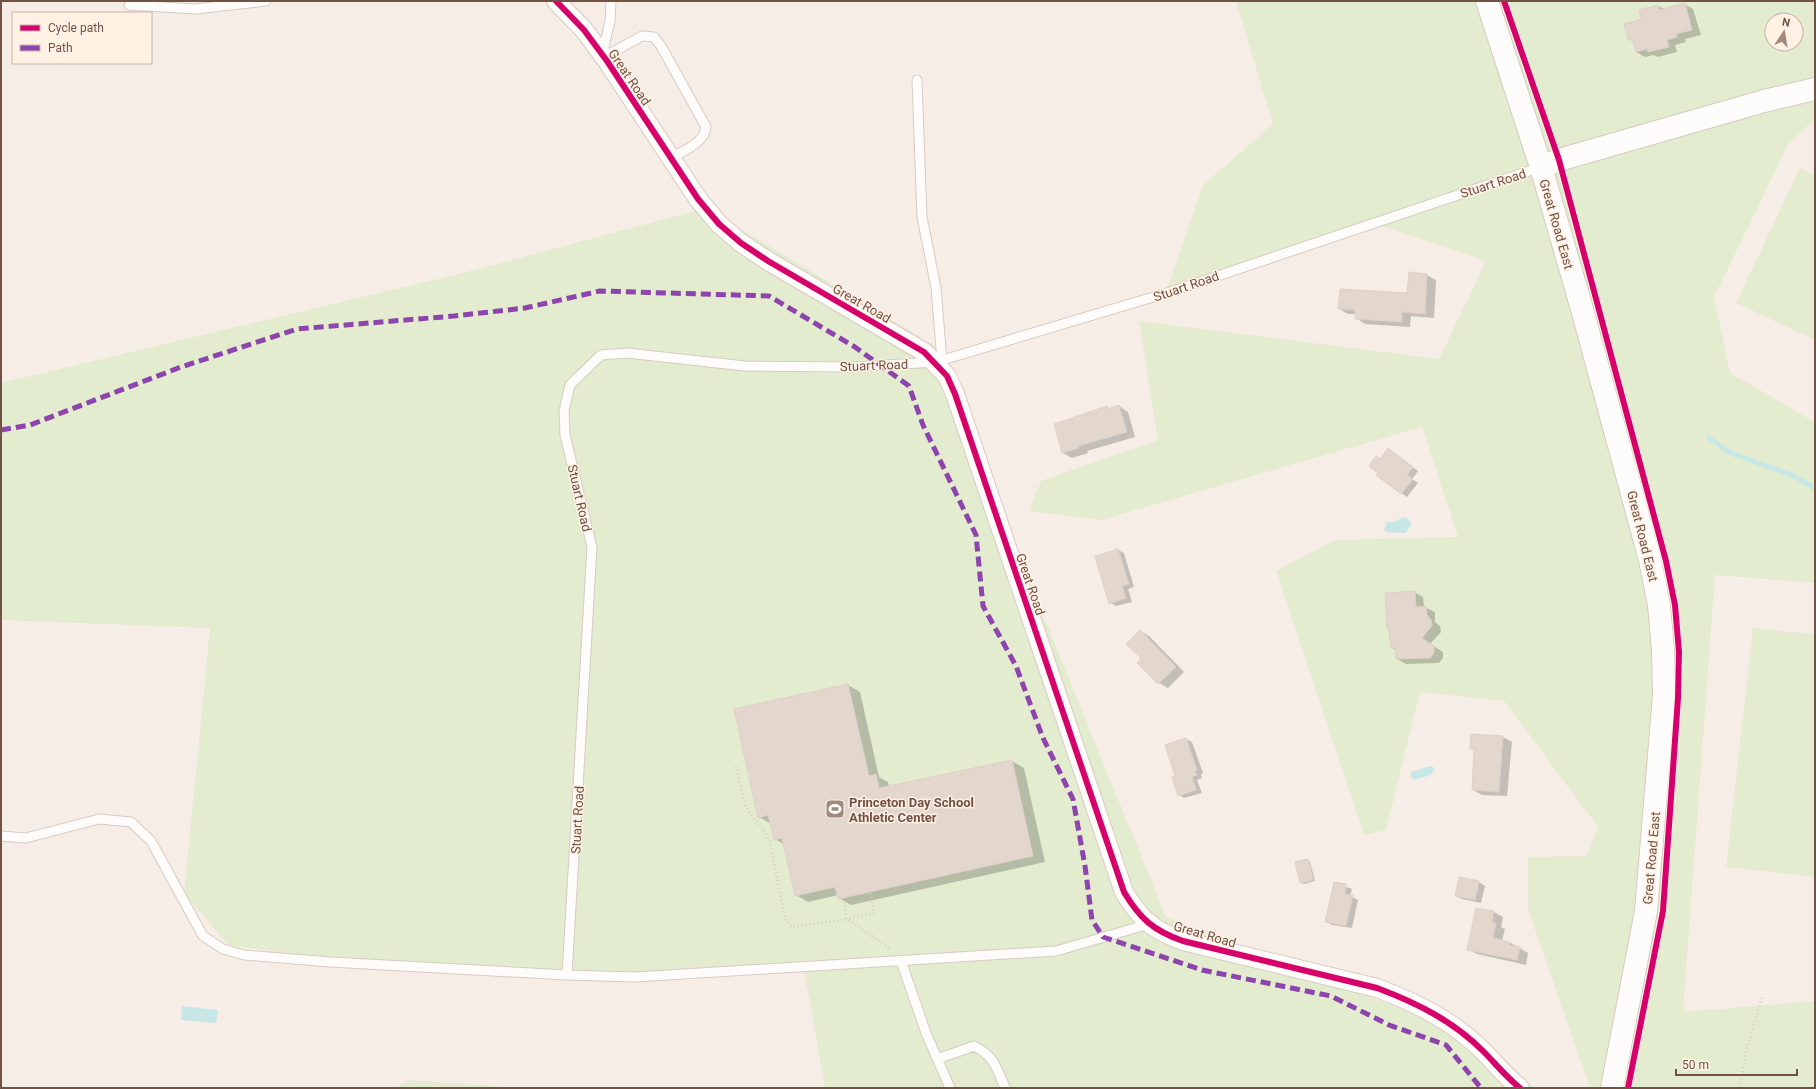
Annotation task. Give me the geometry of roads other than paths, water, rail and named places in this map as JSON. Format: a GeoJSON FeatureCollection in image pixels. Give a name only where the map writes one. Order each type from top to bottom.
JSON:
{"type":"FeatureCollection","features":[{"type":"Feature","properties":{"kind":"street","name":"Great Road"},"geometry":{"type":"LineString","coordinates":[[556,1],[584,30],[603,56],[698,199],[719,224],[741,243],[768,261],[939,362],[955,394],[1124,892],[1135,910],[1149,924],[1166,935],[1184,942],[1377,988],[1403,998],[1432,1012],[1458,1029],[1482,1050],[1520,1088]]}},
{"type":"Feature","properties":{"kind":"street","name":"Great Road East"},"geometry":{"type":"LineString","coordinates":[[1487,1],[1541,167],[1582,309],[1650,560],[1659,605],[1663,650],[1664,696],[1646,911],[1612,1088]]}},
{"type":"Feature","properties":{"kind":"street","name":"Stuart Road"},"geometry":{"type":"LineString","coordinates":[[1541,167],[1559,160],[1749,105],[1815,89]]}},
{"type":"Feature","properties":{"kind":"lane"},"geometry":{"type":"LineString","coordinates":[[129,5],[195,9],[266,1]]}},
{"type":"Feature","properties":{"kind":"lane"},"geometry":{"type":"LineString","coordinates":[[603,56],[610,21],[611,1]]}},
{"type":"Feature","properties":{"kind":"lane"},"geometry":{"type":"LineString","coordinates":[[603,56],[642,36],[654,37],[661,46],[706,127],[706,133],[702,138],[671,158]]}},
{"type":"Feature","properties":{"kind":"lane"},"geometry":{"type":"LineString","coordinates":[[917,80],[922,216],[936,288],[939,362]]}},
{"type":"Feature","properties":{"kind":"lane","name":"Stuart Road"},"geometry":{"type":"LineString","coordinates":[[568,975],[592,547],[565,435],[564,411],[570,385],[602,355],[627,353],[745,366],[852,367],[939,362],[1170,292],[1541,167]]}},
{"type":"Feature","properties":{"kind":"lane"},"geometry":{"type":"LineString","coordinates":[[1,836],[26,838],[99,819],[131,822],[151,841],[203,936],[223,949],[244,955],[330,962],[568,975],[635,977],[901,962],[1056,951],[1149,924]]}},
{"type":"Feature","properties":{"kind":"lane"},"geometry":{"type":"LineString","coordinates":[[901,962],[926,1034],[950,1088]]}},
{"type":"Feature","properties":{"kind":"lane"},"geometry":{"type":"LineString","coordinates":[[938,1059],[974,1046],[985,1052],[995,1063],[1005,1088]]}},
{"type":"Feature","properties":{"kind":"water"},"geometry":{"type":"Polygon","coordinates":[[[1402,517],[1407,518],[1412,523],[1406,533],[1384,530],[1387,522],[1395,522],[1402,517]]]}},
{"type":"Feature","properties":{"kind":"water"},"geometry":{"type":"Polygon","coordinates":[[[1430,766],[1435,768],[1431,775],[1414,780],[1411,777],[1411,772],[1430,766]]]}},
{"type":"Feature","properties":{"kind":"water"},"geometry":{"type":"Polygon","coordinates":[[[182,1006],[218,1010],[216,1023],[181,1020],[182,1006]]]}},
{"type":"Feature","properties":{"kind":"waterway"},"geometry":{"type":"LineString","coordinates":[[1709,438],[1731,453],[1791,475],[1815,488]]}},
{"type":"Feature","properties":{"kind":"place","name":"Princeton Day School Athletic Center"},"geometry":{"type":"Point","coordinates":[835,809]}}]}
